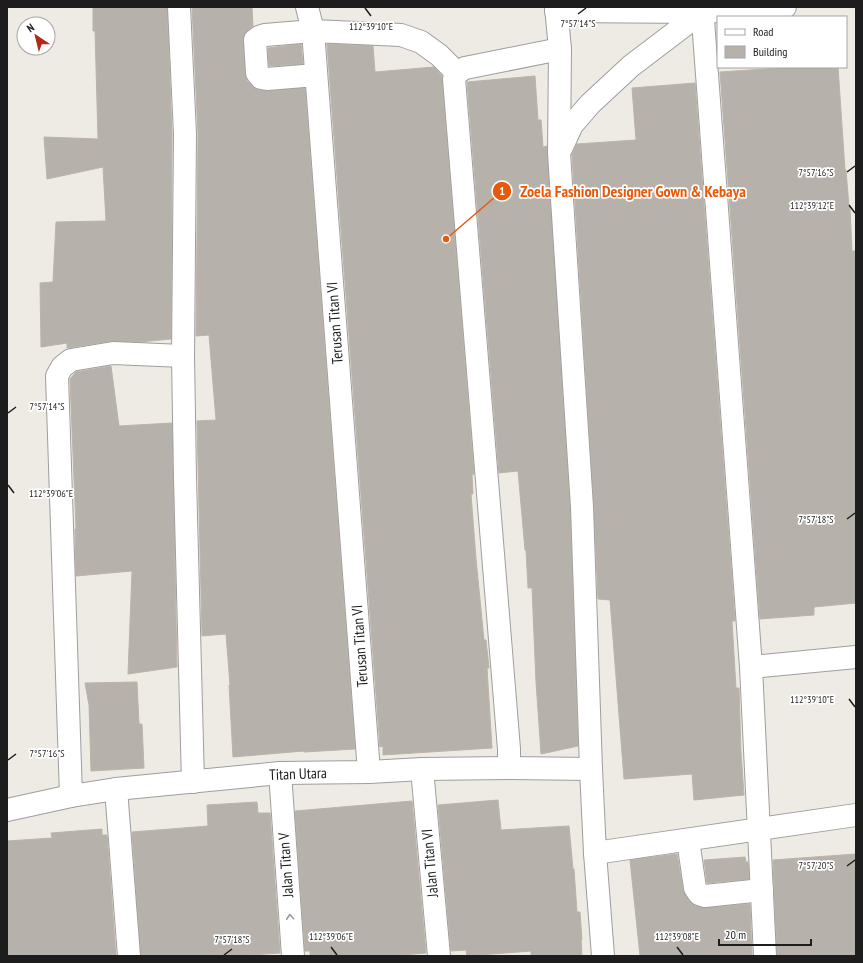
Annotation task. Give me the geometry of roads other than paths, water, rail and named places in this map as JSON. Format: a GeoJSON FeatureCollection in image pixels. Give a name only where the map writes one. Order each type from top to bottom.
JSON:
{"type":"FeatureCollection","features":[{"type":"Feature","properties":{"kind":"street"},"geometry":{"type":"LineString","coordinates":[[179,7],[185,134],[183,356],[184,478],[193,782]]}},
{"type":"Feature","properties":{"kind":"street","name":"Terusan Titan VI"},"geometry":{"type":"LineString","coordinates":[[307,7],[313,31],[369,772]]}},
{"type":"Feature","properties":{"kind":"street"},"geometry":{"type":"LineString","coordinates":[[603,956],[595,853],[591,769],[582,507],[559,153],[560,49],[556,9],[702,10],[785,7]]}},
{"type":"Feature","properties":{"kind":"street"},"geometry":{"type":"LineString","coordinates":[[559,153],[572,125],[590,104],[631,66],[702,10]]}},
{"type":"Feature","properties":{"kind":"street"},"geometry":{"type":"LineString","coordinates":[[702,10],[751,667],[765,956]]}},
{"type":"Feature","properties":{"kind":"street"},"geometry":{"type":"LineString","coordinates":[[316,75],[267,79],[261,78],[257,73],[255,40],[259,36],[265,35],[313,31],[401,35],[421,42],[439,55],[457,73]]}},
{"type":"Feature","properties":{"kind":"street"},"geometry":{"type":"LineString","coordinates":[[509,768],[509,741],[454,79],[457,73],[465,68],[560,49]]}},
{"type":"Feature","properties":{"kind":"street"},"geometry":{"type":"LineString","coordinates":[[71,796],[57,376],[62,367],[71,360],[112,353],[183,356]]}},
{"type":"Feature","properties":{"kind":"street"},"geometry":{"type":"LineString","coordinates":[[751,667],[856,657]]}},
{"type":"Feature","properties":{"kind":"street","name":"Titan Utara"},"geometry":{"type":"LineString","coordinates":[[7,810],[71,796],[116,789],[280,773],[369,772],[422,769],[591,769]]}},
{"type":"Feature","properties":{"kind":"street","name":"Jalan Titan VI"},"geometry":{"type":"LineString","coordinates":[[422,769],[439,956]]}},
{"type":"Feature","properties":{"kind":"street","name":"Jalan Titan V"},"geometry":{"type":"LineString","coordinates":[[280,773],[293,956]]}},
{"type":"Feature","properties":{"kind":"street"},"geometry":{"type":"LineString","coordinates":[[116,789],[129,956]]}},
{"type":"Feature","properties":{"kind":"street"},"geometry":{"type":"LineString","coordinates":[[595,853],[856,815]]}},
{"type":"Feature","properties":{"kind":"street"},"geometry":{"type":"LineString","coordinates":[[688,840],[694,888],[699,894],[705,896],[762,890]]}},
{"type":"Feature","properties":{"kind":"place","name":"Zoela Fashion Designer Gown & Kebaya"},"geometry":{"type":"Point","coordinates":[446,239]}}]}
